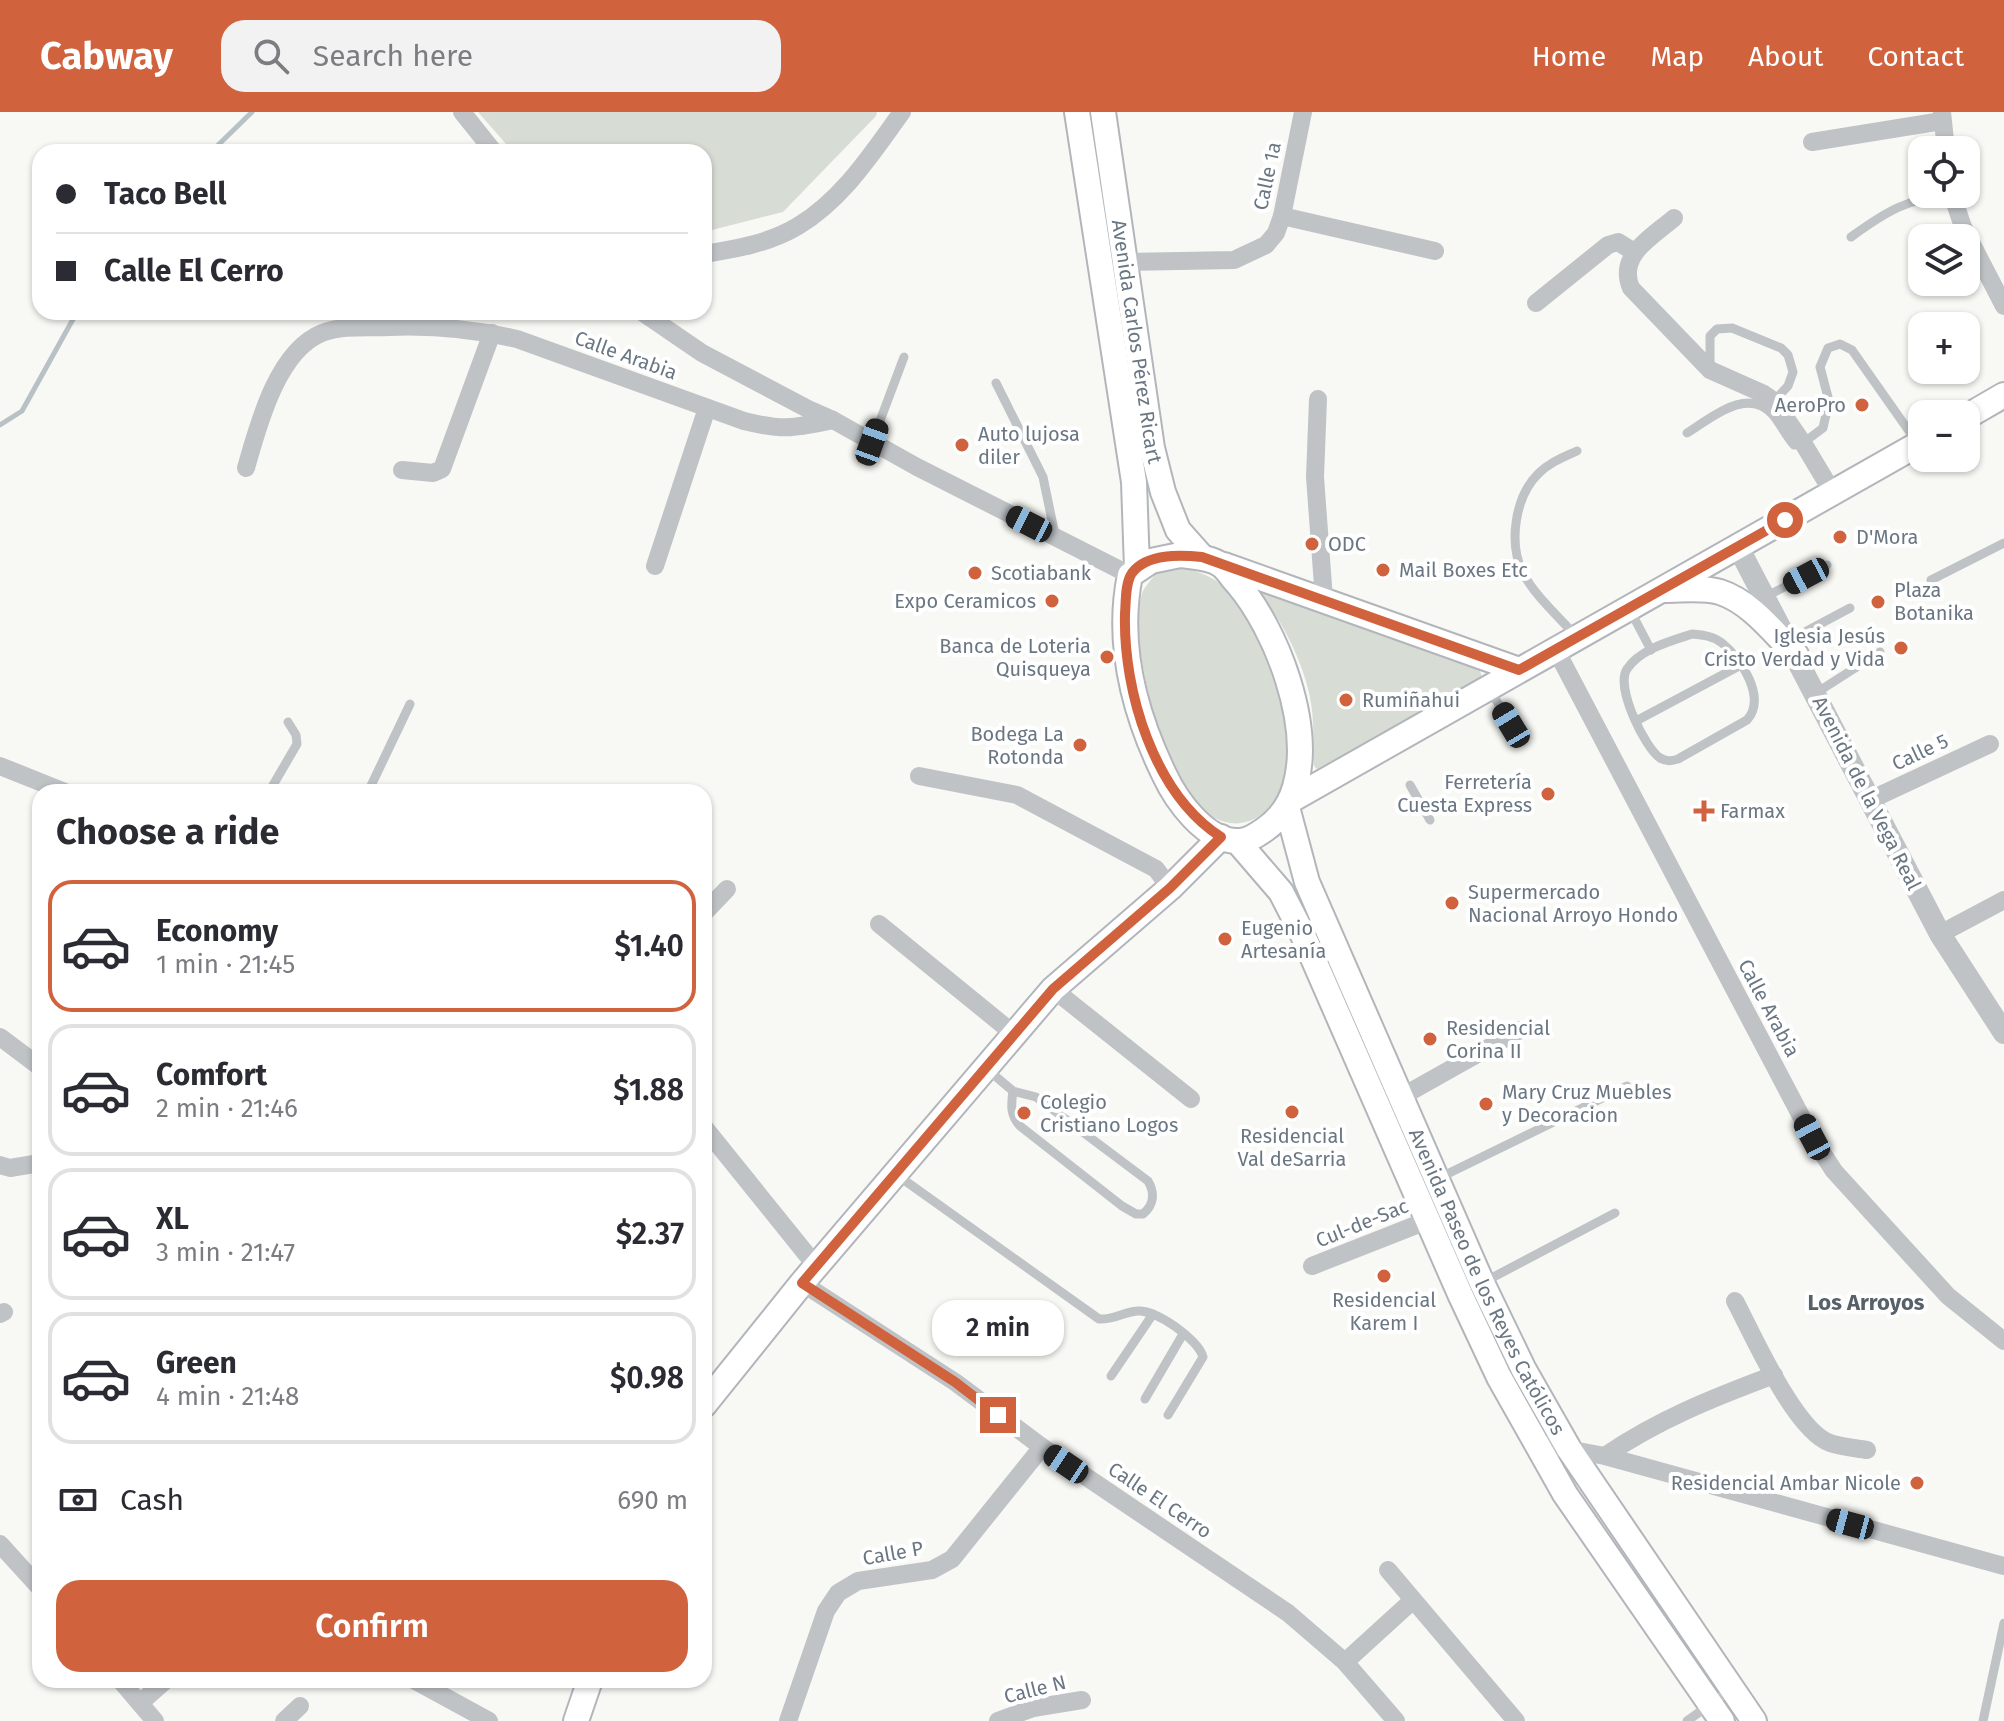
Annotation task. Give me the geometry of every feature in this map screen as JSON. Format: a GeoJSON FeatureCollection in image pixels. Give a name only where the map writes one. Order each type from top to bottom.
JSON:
{"type":"FeatureCollection","features":[{"type":"Feature","properties":{"kind":"main road","name":"Avenida Carlos Pérez Ricart"},"geometry":{"type":"LineString","coordinates":[[1077,112],[1134,482],[1134,571],[1126,596],[1125,636],[1134,697],[1148,739],[1166,778],[1184,806],[1205,827],[1229,840]]}},
{"type":"Feature","properties":{"kind":"main road","name":"Avenida Carlos Pérez Ricart"},"geometry":{"type":"LineString","coordinates":[[1103,112],[1152,448],[1163,492],[1178,530],[1242,589],[1268,627],[1285,668],[1297,727],[1298,749],[1296,784],[1289,804]]}},
{"type":"Feature","properties":{"kind":"main road"},"geometry":{"type":"LineString","coordinates":[[1980,411],[2001,403]]}},
{"type":"Feature","properties":{"kind":"main road"},"geometry":{"type":"LineString","coordinates":[[712,1395],[809,1274],[1053,989],[1229,840],[1256,836],[1272,824],[1289,804],[1908,450]]}},
{"type":"Feature","properties":{"kind":"main road"},"geometry":{"type":"LineString","coordinates":[[1134,571],[1162,558],[1180,555],[1211,561],[1519,670]]}},
{"type":"Feature","properties":{"kind":"main road"},"geometry":{"type":"LineString","coordinates":[[1661,590],[1719,591],[1753,612],[1792,648]]}},
{"type":"Feature","properties":{"kind":"main road","name":"Avenida Paseo de los Reyes Católicos"},"geometry":{"type":"LineString","coordinates":[[1289,804],[1307,882],[1436,1179],[1499,1377],[1565,1494],[1716,1712]]}},
{"type":"Feature","properties":{"kind":"main road","name":"Avenida Paseo de los Reyes Católicos"},"geometry":{"type":"LineString","coordinates":[[1229,840],[1281,892],[1429,1220],[1524,1370],[1569,1449],[1754,1721]]}},
{"type":"Feature","properties":{"kind":"main road"},"geometry":{"type":"LineString","coordinates":[[576,1721],[585,1688]]}},
{"type":"Feature","properties":{"kind":"street"},"geometry":{"type":"LineString","coordinates":[[462,112],[488,144]]}},
{"type":"Feature","properties":{"kind":"street"},"geometry":{"type":"LineString","coordinates":[[712,253],[741,248],[799,226],[845,187],[902,112]]}},
{"type":"Feature","properties":{"kind":"street","name":"Calle 1a"},"geometry":{"type":"LineString","coordinates":[[1125,262],[1234,260],[1266,245],[1276,233],[1282,216],[1303,112]]}},
{"type":"Feature","properties":{"kind":"street"},"geometry":{"type":"LineString","coordinates":[[1812,142],[1942,117]]}},
{"type":"Feature","properties":{"kind":"street"},"geometry":{"type":"LineString","coordinates":[[1956,208],[1963,227],[2004,306]]}},
{"type":"Feature","properties":{"kind":"street"},"geometry":{"type":"LineString","coordinates":[[1282,216],[1435,251]]}},
{"type":"Feature","properties":{"kind":"street"},"geometry":{"type":"LineString","coordinates":[[1674,218],[1634,252],[1627,272],[1631,288],[1710,370],[1774,401],[1833,493]]}},
{"type":"Feature","properties":{"kind":"street"},"geometry":{"type":"LineString","coordinates":[[1536,303],[1608,245],[1618,242],[1634,252]]}},
{"type":"Feature","properties":{"kind":"street"},"geometry":{"type":"LineString","coordinates":[[652,320],[702,353],[808,409],[1056,537],[1134,571]]}},
{"type":"Feature","properties":{"kind":"street","name":"Calle Arabia"},"geometry":{"type":"LineString","coordinates":[[246,468],[259,421],[288,362],[303,345],[320,333],[336,329],[434,325],[492,333],[531,344],[744,421],[788,429],[833,420]]}},
{"type":"Feature","properties":{"kind":"street"},"geometry":{"type":"LineString","coordinates":[[402,470],[433,473],[442,469],[492,333]]}},
{"type":"Feature","properties":{"kind":"street"},"geometry":{"type":"LineString","coordinates":[[1318,399],[1315,477],[1324,599]]}},
{"type":"Feature","properties":{"kind":"street"},"geometry":{"type":"LineString","coordinates":[[655,566],[707,408]]}},
{"type":"Feature","properties":{"kind":"street","name":"Avenida de la Vega Real"},"geometry":{"type":"LineString","coordinates":[[1738,547],[1940,934],[2004,1033]]}},
{"type":"Feature","properties":{"kind":"street","name":"Calle Arabia"},"geometry":{"type":"LineString","coordinates":[[1556,650],[1812,1137],[1834,1171],[1948,1296],[2004,1341]]}},
{"type":"Feature","properties":{"kind":"street","name":"Calle 5"},"geometry":{"type":"LineString","coordinates":[[1870,800],[1990,744]]}},
{"type":"Feature","properties":{"kind":"street"},"geometry":{"type":"LineString","coordinates":[[0,766],[45,784]]}},
{"type":"Feature","properties":{"kind":"street"},"geometry":{"type":"LineString","coordinates":[[919,776],[1017,795],[1156,869],[1170,888]]}},
{"type":"Feature","properties":{"kind":"street"},"geometry":{"type":"LineString","coordinates":[[712,905],[727,889]]}},
{"type":"Feature","properties":{"kind":"street"},"geometry":{"type":"LineString","coordinates":[[1940,934],[2004,900]]}},
{"type":"Feature","properties":{"kind":"street"},"geometry":{"type":"LineString","coordinates":[[879,924],[1014,1034]]}},
{"type":"Feature","properties":{"kind":"street"},"geometry":{"type":"LineString","coordinates":[[1053,989],[1191,1099]]}},
{"type":"Feature","properties":{"kind":"street"},"geometry":{"type":"LineString","coordinates":[[1401,1097],[1520,1030]]}},
{"type":"Feature","properties":{"kind":"street"},"geometry":{"type":"LineString","coordinates":[[0,1037],[32,1061]]}},
{"type":"Feature","properties":{"kind":"street","name":"Calle El Cerro"},"geometry":{"type":"LineString","coordinates":[[712,1138],[809,1274],[1042,1447],[1288,1613],[1345,1662],[1396,1721]]}},
{"type":"Feature","properties":{"kind":"street"},"geometry":{"type":"LineString","coordinates":[[0,1165],[10,1168],[32,1164]]}},
{"type":"Feature","properties":{"kind":"street","name":"Cul-de-Sac"},"geometry":{"type":"LineString","coordinates":[[1312,1266],[1429,1220]]}},
{"type":"Feature","properties":{"kind":"street"},"geometry":{"type":"LineString","coordinates":[[1735,1301],[1774,1375],[1808,1429],[1829,1443],[1867,1450]]}},
{"type":"Feature","properties":{"kind":"street"},"geometry":{"type":"LineString","coordinates":[[1605,1456],[1629,1439],[1666,1420],[1774,1375]]}},
{"type":"Feature","properties":{"kind":"street"},"geometry":{"type":"LineString","coordinates":[[1535,1443],[1605,1456],[2004,1566]]}},
{"type":"Feature","properties":{"kind":"street","name":"Calle P"},"geometry":{"type":"LineString","coordinates":[[788,1721],[826,1611],[838,1593],[858,1581],[932,1570],[952,1559],[1042,1447]]}},
{"type":"Feature","properties":{"kind":"street"},"geometry":{"type":"LineString","coordinates":[[0,1544],[32,1579]]}},
{"type":"Feature","properties":{"kind":"street"},"geometry":{"type":"LineString","coordinates":[[1388,1570],[1516,1721]]}},
{"type":"Feature","properties":{"kind":"street"},"geometry":{"type":"LineString","coordinates":[[1345,1662],[1412,1601]]}},
{"type":"Feature","properties":{"kind":"street"},"geometry":{"type":"LineString","coordinates":[[127,1688],[155,1721]]}},
{"type":"Feature","properties":{"kind":"street"},"geometry":{"type":"LineString","coordinates":[[140,1703],[157,1688]]}},
{"type":"Feature","properties":{"kind":"street"},"geometry":{"type":"LineString","coordinates":[[429,1688],[489,1721]]}},
{"type":"Feature","properties":{"kind":"street","name":"Calle N"},"geometry":{"type":"LineString","coordinates":[[998,1721],[1082,1700]]}},
{"type":"Feature","properties":{"kind":"street"},"geometry":{"type":"LineString","coordinates":[[284,1721],[300,1706]]}},
{"type":"Feature","properties":{"kind":"lane"},"geometry":{"type":"LineString","coordinates":[[1851,237],[1879,217],[1908,203]]}},
{"type":"Feature","properties":{"kind":"lane"},"geometry":{"type":"LineString","coordinates":[[1710,370],[1710,336],[1717,329],[1732,328],[1781,348],[1788,355],[1793,372],[1788,386],[1774,401]]}},
{"type":"Feature","properties":{"kind":"lane"},"geometry":{"type":"LineString","coordinates":[[1687,433],[1732,406],[1747,403],[1760,405],[1772,413],[1794,445],[1803,443],[1823,428],[1829,401],[1820,367],[1828,348],[1840,344],[1852,350],[1908,427]]}},
{"type":"Feature","properties":{"kind":"lane"},"geometry":{"type":"LineString","coordinates":[[872,442],[904,357]]}},
{"type":"Feature","properties":{"kind":"lane"},"geometry":{"type":"LineString","coordinates":[[996,383],[1043,477],[1056,537]]}},
{"type":"Feature","properties":{"kind":"lane"},"geometry":{"type":"LineString","coordinates":[[1577,451],[1556,460],[1538,474],[1522,501],[1515,541],[1524,574],[1578,638]]}},
{"type":"Feature","properties":{"kind":"lane"},"geometry":{"type":"LineString","coordinates":[[1931,580],[2004,543]]}},
{"type":"Feature","properties":{"kind":"lane"},"geometry":{"type":"LineString","coordinates":[[1765,597],[1827,565]]}},
{"type":"Feature","properties":{"kind":"lane"},"geometry":{"type":"LineString","coordinates":[[1629,608],[1651,650]]}},
{"type":"Feature","properties":{"kind":"lane"},"geometry":{"type":"LineString","coordinates":[[1792,648],[1850,608]]}},
{"type":"Feature","properties":{"kind":"lane"},"geometry":{"type":"LineString","coordinates":[[1692,634],[1708,635],[1722,642],[1741,665],[1755,695],[1754,713],[1678,759],[1667,761],[1657,756],[1624,694],[1623,680],[1627,668],[1651,650],[1692,634]]}},
{"type":"Feature","properties":{"kind":"lane"},"geometry":{"type":"LineString","coordinates":[[1816,693],[1880,652]]}},
{"type":"Feature","properties":{"kind":"lane"},"geometry":{"type":"LineString","coordinates":[[1636,721],[1741,665]]}},
{"type":"Feature","properties":{"kind":"lane"},"geometry":{"type":"LineString","coordinates":[[1489,688],[1511,725]]}},
{"type":"Feature","properties":{"kind":"lane"},"geometry":{"type":"LineString","coordinates":[[372,784],[410,704]]}},
{"type":"Feature","properties":{"kind":"lane"},"geometry":{"type":"LineString","coordinates":[[274,784],[297,744],[296,735],[288,722]]}},
{"type":"Feature","properties":{"kind":"lane"},"geometry":{"type":"LineString","coordinates":[[1410,785],[1430,820]]}},
{"type":"Feature","properties":{"kind":"lane"},"geometry":{"type":"LineString","coordinates":[[985,1068],[1013,1091],[1036,1097],[1148,1181],[1153,1195],[1150,1208],[1143,1214],[1136,1214],[1122,1206],[1020,1126],[1014,1119],[1011,1105],[1013,1091]]}},
{"type":"Feature","properties":{"kind":"lane"},"geometry":{"type":"LineString","coordinates":[[1436,1179],[1627,1086]]}},
{"type":"Feature","properties":{"kind":"lane"},"geometry":{"type":"LineString","coordinates":[[895,1173],[1099,1319],[1134,1311],[1153,1314],[1196,1342],[1203,1357],[1168,1415]]}},
{"type":"Feature","properties":{"kind":"lane"},"geometry":{"type":"LineString","coordinates":[[1471,1288],[1615,1213]]}},
{"type":"Feature","properties":{"kind":"lane"},"geometry":{"type":"LineString","coordinates":[[1111,1376],[1153,1314]]}},
{"type":"Feature","properties":{"kind":"lane"},"geometry":{"type":"LineString","coordinates":[[1145,1399],[1183,1334]]}},
{"type":"Feature","properties":{"kind":"lane"},"geometry":{"type":"LineString","coordinates":[[1983,1721],[2004,1623]]}},
{"type":"Feature","properties":{"kind":"lane"},"geometry":{"type":"LineString","coordinates":[[1687,1721],[1716,1712],[1732,1689]]}},
{"type":"Feature","properties":{"kind":"shaded area"},"geometry":{"type":"Polygon","coordinates":[[[478,112],[877,112],[783,212],[712,230],[712,144],[506,144],[478,112]]]}},
{"type":"Feature","properties":{"kind":"shaded area"},"geometry":{"type":"Polygon","coordinates":[[[1180,567],[1217,581],[1240,600],[1277,672],[1287,718],[1290,764],[1285,787],[1277,801],[1256,818],[1236,823],[1218,819],[1201,808],[1174,771],[1157,729],[1140,651],[1139,604],[1143,591],[1157,572],[1180,567]]]}},
{"type":"Feature","properties":{"kind":"shaded area"},"geometry":{"type":"Polygon","coordinates":[[[1262,589],[1479,666],[1482,678],[1479,683],[1317,769],[1314,766],[1312,710],[1306,680],[1287,635],[1262,596],[1262,589]]]}},
{"type":"Feature","properties":{"kind":"waterway"},"geometry":{"type":"LineString","coordinates":[[219,144],[252,112]]}},
{"type":"Feature","properties":{"kind":"waterway"},"geometry":{"type":"LineString","coordinates":[[0,425],[22,411],[73,320]]}},
{"type":"Feature","properties":{"kind":"place","name":"AeroPro"},"geometry":{"type":"Point","coordinates":[1862,405]}},
{"type":"Feature","properties":{"kind":"place","name":"Auto lujosa diler"},"geometry":{"type":"Point","coordinates":[962,445]}},
{"type":"Feature","properties":{"kind":"place","name":"D'Mora"},"geometry":{"type":"Point","coordinates":[1840,537]}},
{"type":"Feature","properties":{"kind":"place","name":"ODC"},"geometry":{"type":"Point","coordinates":[1312,544]}},
{"type":"Feature","properties":{"kind":"place","name":"Mail Boxes Etc"},"geometry":{"type":"Point","coordinates":[1383,570]}},
{"type":"Feature","properties":{"kind":"place","name":"Scotiabank"},"geometry":{"type":"Point","coordinates":[975,573]}},
{"type":"Feature","properties":{"kind":"place","name":"Expo Ceramicos"},"geometry":{"type":"Point","coordinates":[1052,601]}},
{"type":"Feature","properties":{"kind":"place","name":"Plaza Botanika"},"geometry":{"type":"Point","coordinates":[1878,602]}},
{"type":"Feature","properties":{"kind":"place","name":"Iglesia Jesús Cristo Verdad y Vida"},"geometry":{"type":"Point","coordinates":[1901,648]}},
{"type":"Feature","properties":{"kind":"place","name":"Banca de Loteria Quisqueya"},"geometry":{"type":"Point","coordinates":[1107,657]}},
{"type":"Feature","properties":{"kind":"place","name":"Rumiñahui"},"geometry":{"type":"Point","coordinates":[1346,700]}},
{"type":"Feature","properties":{"kind":"place","name":"Bodega La Rotonda"},"geometry":{"type":"Point","coordinates":[1080,745]}},
{"type":"Feature","properties":{"kind":"place","name":"Ferretería Cuesta Express"},"geometry":{"type":"Point","coordinates":[1548,794]}},
{"type":"Feature","properties":{"kind":"place","name":"Farmax"},"geometry":{"type":"Point","coordinates":[1704,811]}},
{"type":"Feature","properties":{"kind":"place","name":"Supermercado Nacional Arroyo Hondo"},"geometry":{"type":"Point","coordinates":[1452,903]}},
{"type":"Feature","properties":{"kind":"place","name":"Eugenio Artesanía"},"geometry":{"type":"Point","coordinates":[1225,939]}},
{"type":"Feature","properties":{"kind":"place","name":"Residencial Corina II"},"geometry":{"type":"Point","coordinates":[1430,1039]}},
{"type":"Feature","properties":{"kind":"place","name":"Mary Cruz Muebles y Decoracion"},"geometry":{"type":"Point","coordinates":[1486,1104]}},
{"type":"Feature","properties":{"kind":"place","name":"Residencial Val deSarria"},"geometry":{"type":"Point","coordinates":[1292,1112]}},
{"type":"Feature","properties":{"kind":"place","name":"Colegio Cristiano Logos"},"geometry":{"type":"Point","coordinates":[1024,1113]}},
{"type":"Feature","properties":{"kind":"place","name":"Residencial Karem I"},"geometry":{"type":"Point","coordinates":[1384,1276]}},
{"type":"Feature","properties":{"kind":"place","name":"Residencial Ambar Nicole"},"geometry":{"type":"Point","coordinates":[1917,1483]}},
{"type":"Feature","properties":{"kind":"district","name":"Los Arroyos"},"geometry":{"type":"Point","coordinates":[1866,1302]}},
{"type":"Feature","properties":{"kind":"route"},"geometry":{"type":"LineString","coordinates":[[998,1415],[955,1382],[802,1283],[1053,989],[1170,888],[1221,837],[1205,827],[1184,806],[1166,778],[1148,739],[1128,668],[1125,636],[1130,575],[1137,568],[1162,558],[1180,555],[1202,557],[1519,670],[1785,520]]}}]}
